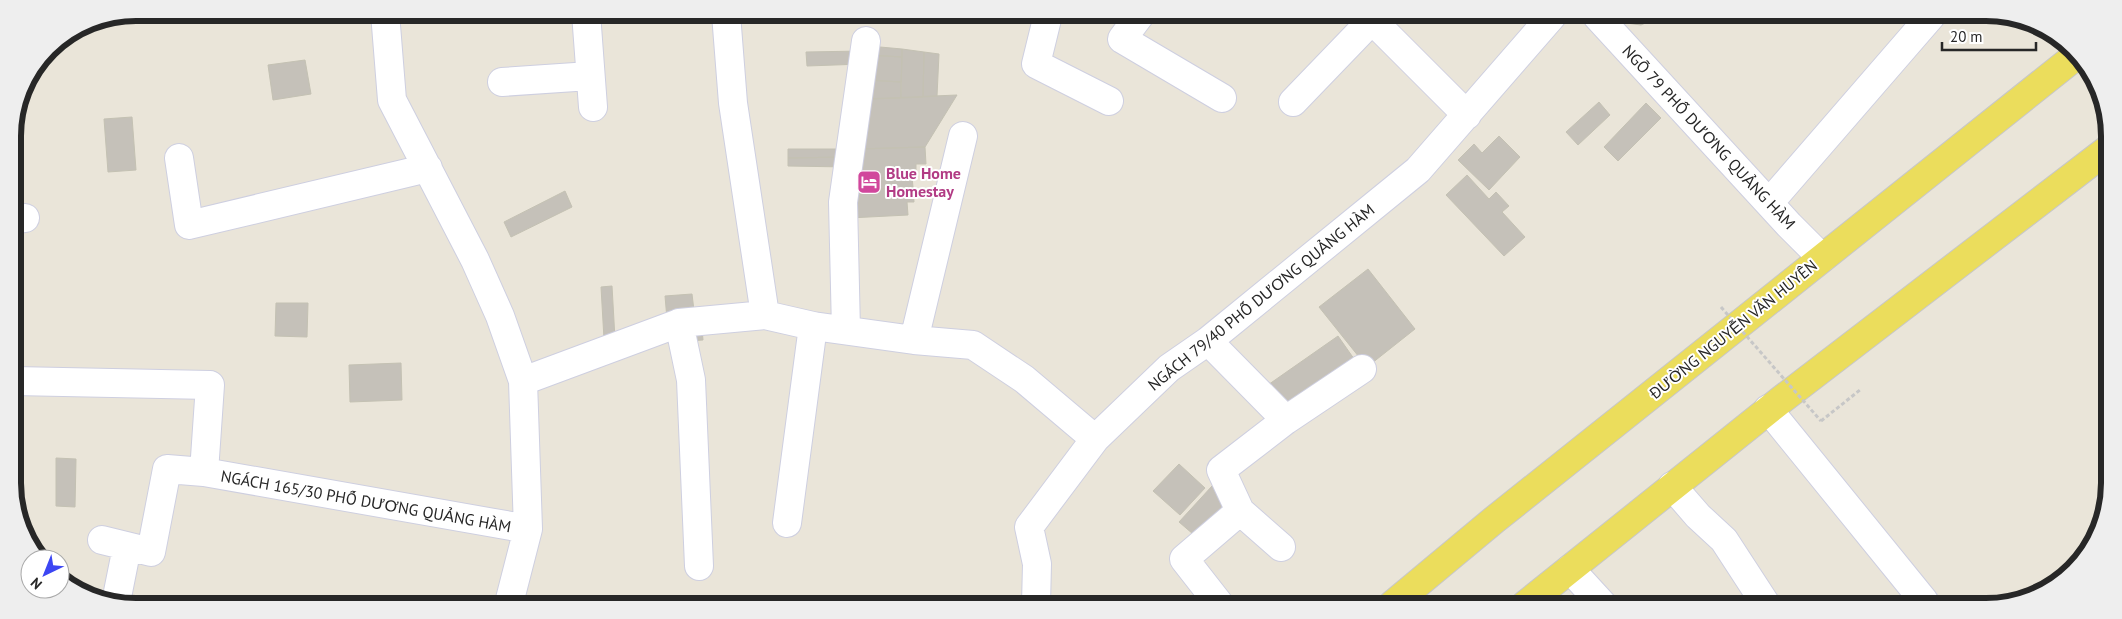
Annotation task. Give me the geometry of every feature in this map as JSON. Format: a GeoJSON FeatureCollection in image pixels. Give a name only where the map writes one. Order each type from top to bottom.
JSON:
{"type":"FeatureCollection","features":[{"type":"Feature","properties":{"kind":"main road","name":"ĐƯỜNG NGUYỄN VĂN HUYÊN"},"geometry":{"type":"LineString","coordinates":[[1400,598],[1494,520],[2071,59]]}},
{"type":"Feature","properties":{"kind":"main road"},"geometry":{"type":"LineString","coordinates":[[1538,598],[1570,569],[1768,409],[2101,155]]}},
{"type":"Feature","properties":{"kind":"lane"},"geometry":{"type":"LineString","coordinates":[[387,21],[392,100],[428,168],[500,316],[522,381],[528,529],[510,598]]}},
{"type":"Feature","properties":{"kind":"lane"},"geometry":{"type":"LineString","coordinates":[[586,21],[593,107]]}},
{"type":"Feature","properties":{"kind":"lane"},"geometry":{"type":"LineString","coordinates":[[727,21],[733,103],[765,315]]}},
{"type":"Feature","properties":{"kind":"lane"},"geometry":{"type":"LineString","coordinates":[[1046,21],[1036,64],[1109,101]]}},
{"type":"Feature","properties":{"kind":"lane"},"geometry":{"type":"LineString","coordinates":[[1136,21],[1122,39],[1222,98]]}},
{"type":"Feature","properties":{"kind":"lane"},"geometry":{"type":"LineString","coordinates":[[1293,102],[1371,21]]}},
{"type":"Feature","properties":{"kind":"lane"},"geometry":{"type":"LineString","coordinates":[[1373,21],[1467,115]]}},
{"type":"Feature","properties":{"kind":"lane","name":"NGÁCH 79/40 PHỐ DƯƠNG QUẢNG HÀM"},"geometry":{"type":"LineString","coordinates":[[1036,598],[1037,564],[1029,528],[1095,439],[1169,368],[1208,341],[1418,170],[1548,21]]}},
{"type":"Feature","properties":{"kind":"lane","name":"NGÕ 79 PHỐ DƯƠNG QUẢNG HÀM"},"geometry":{"type":"LineString","coordinates":[[1602,21],[1822,258]]}},
{"type":"Feature","properties":{"kind":"lane"},"geometry":{"type":"LineString","coordinates":[[1769,203],[1927,21]]}},
{"type":"Feature","properties":{"kind":"lane"},"geometry":{"type":"LineString","coordinates":[[846,330],[843,202],[866,41]]}},
{"type":"Feature","properties":{"kind":"lane"},"geometry":{"type":"LineString","coordinates":[[502,82],[590,76]]}},
{"type":"Feature","properties":{"kind":"lane"},"geometry":{"type":"LineString","coordinates":[[914,340],[963,136]]}},
{"type":"Feature","properties":{"kind":"lane"},"geometry":{"type":"LineString","coordinates":[[179,158],[189,225],[428,168]]}},
{"type":"Feature","properties":{"kind":"lane"},"geometry":{"type":"LineString","coordinates":[[522,381],[679,323],[765,315],[813,326],[914,340],[973,345],[1024,379],[1095,439]]}},
{"type":"Feature","properties":{"kind":"lane"},"geometry":{"type":"LineString","coordinates":[[679,323],[691,380],[699,566]]}},
{"type":"Feature","properties":{"kind":"lane"},"geometry":{"type":"LineString","coordinates":[[787,523],[813,326]]}},
{"type":"Feature","properties":{"kind":"lane"},"geometry":{"type":"LineString","coordinates":[[1208,341],[1286,420]]}},
{"type":"Feature","properties":{"kind":"lane"},"geometry":{"type":"LineString","coordinates":[[1281,547],[1240,511],[1221,470],[1286,420],[1362,369]]}},
{"type":"Feature","properties":{"kind":"lane","name":"NGÁCH 165/30 PHỐ DƯƠNG QUẢNG HÀM"},"geometry":{"type":"LineString","coordinates":[[21,380],[210,386],[204,472]]}},
{"type":"Feature","properties":{"kind":"lane"},"geometry":{"type":"LineString","coordinates":[[1768,409],[1922,598]]}},
{"type":"Feature","properties":{"kind":"lane","name":"NGÁCH 165/30 PHỐ DƯƠNG QUẢNG HÀM"},"geometry":{"type":"LineString","coordinates":[[116,596],[115,543],[151,552],[167,470],[204,472],[528,529]]}},
{"type":"Feature","properties":{"kind":"lane"},"geometry":{"type":"LineString","coordinates":[[1672,486],[1698,516],[1724,540],[1762,598]]}},
{"type":"Feature","properties":{"kind":"lane"},"geometry":{"type":"LineString","coordinates":[[1215,598],[1184,559],[1240,511]]}},
{"type":"Feature","properties":{"kind":"lane"},"geometry":{"type":"LineString","coordinates":[[1570,569],[1596,598]]}},
{"type":"Feature","properties":{"kind":"path"},"geometry":{"type":"LineString","coordinates":[[1722,307],[1821,421],[1860,390]]}},
{"type":"Feature","properties":{"kind":"building"},"geometry":{"type":"Polygon","coordinates":[[[1618,21],[1650,21],[1641,25],[1618,21]]]}},
{"type":"Feature","properties":{"kind":"building"},"geometry":{"type":"Polygon","coordinates":[[[869,46],[902,49],[902,57],[870,55],[869,46]]]}},
{"type":"Feature","properties":{"kind":"building"},"geometry":{"type":"Polygon","coordinates":[[[902,49],[924,52],[923,97],[901,98],[902,49]]]}},
{"type":"Feature","properties":{"kind":"building"},"geometry":{"type":"Polygon","coordinates":[[[862,51],[862,64],[807,66],[806,52],[862,51]]]}},
{"type":"Feature","properties":{"kind":"building"},"geometry":{"type":"Polygon","coordinates":[[[924,52],[939,54],[937,96],[923,97],[924,52]]]}},
{"type":"Feature","properties":{"kind":"building"},"geometry":{"type":"Polygon","coordinates":[[[868,55],[902,57],[901,82],[869,80],[868,55]]]}},
{"type":"Feature","properties":{"kind":"building"},"geometry":{"type":"Polygon","coordinates":[[[305,60],[311,94],[273,100],[268,65],[305,60]]]}},
{"type":"Feature","properties":{"kind":"building"},"geometry":{"type":"Polygon","coordinates":[[[867,80],[901,82],[901,98],[868,99],[867,80]]]}},
{"type":"Feature","properties":{"kind":"building"},"geometry":{"type":"Polygon","coordinates":[[[957,95],[925,147],[858,149],[866,99],[957,95]]]}},
{"type":"Feature","properties":{"kind":"building"},"geometry":{"type":"Polygon","coordinates":[[[1599,102],[1610,115],[1578,145],[1566,132],[1599,102]]]}},
{"type":"Feature","properties":{"kind":"building"},"geometry":{"type":"Polygon","coordinates":[[[1646,103],[1661,118],[1618,161],[1604,147],[1646,103]]]}},
{"type":"Feature","properties":{"kind":"building"},"geometry":{"type":"Polygon","coordinates":[[[132,117],[136,170],[108,172],[104,119],[132,117]]]}},
{"type":"Feature","properties":{"kind":"building"},"geometry":{"type":"Polygon","coordinates":[[[1499,136],[1520,157],[1489,190],[1458,160],[1474,144],[1482,153],[1499,136]]]}},
{"type":"Feature","properties":{"kind":"building"},"geometry":{"type":"Polygon","coordinates":[[[925,147],[926,164],[916,164],[916,177],[853,179],[858,149],[925,147]]]}},
{"type":"Feature","properties":{"kind":"building"},"geometry":{"type":"Polygon","coordinates":[[[788,149],[847,149],[847,157],[788,158],[788,149]]]}},
{"type":"Feature","properties":{"kind":"building"},"geometry":{"type":"Polygon","coordinates":[[[847,157],[847,167],[788,166],[788,158],[847,157]]]}},
{"type":"Feature","properties":{"kind":"building"},"geometry":{"type":"Polygon","coordinates":[[[1467,175],[1489,199],[1496,192],[1509,206],[1502,212],[1525,237],[1504,256],[1446,195],[1467,175]]]}},
{"type":"Feature","properties":{"kind":"building"},"geometry":{"type":"Polygon","coordinates":[[[912,177],[913,187],[850,191],[849,180],[912,177]]]}},
{"type":"Feature","properties":{"kind":"building"},"geometry":{"type":"Polygon","coordinates":[[[913,187],[914,202],[907,202],[908,215],[849,218],[850,191],[913,187]]]}},
{"type":"Feature","properties":{"kind":"building"},"geometry":{"type":"Polygon","coordinates":[[[565,191],[572,207],[511,237],[504,222],[565,191]]]}},
{"type":"Feature","properties":{"kind":"building"},"geometry":{"type":"Polygon","coordinates":[[[1368,269],[1415,329],[1367,367],[1319,307],[1368,269]]]}},
{"type":"Feature","properties":{"kind":"building"},"geometry":{"type":"Polygon","coordinates":[[[612,286],[615,339],[604,339],[601,287],[612,286]]]}},
{"type":"Feature","properties":{"kind":"building"},"geometry":{"type":"Polygon","coordinates":[[[692,294],[695,319],[701,318],[703,340],[669,342],[665,296],[692,294]]]}},
{"type":"Feature","properties":{"kind":"building"},"geometry":{"type":"Polygon","coordinates":[[[276,303],[308,303],[307,337],[275,336],[276,303]]]}},
{"type":"Feature","properties":{"kind":"building"},"geometry":{"type":"Polygon","coordinates":[[[1338,336],[1359,366],[1286,417],[1265,387],[1338,336]]]}},
{"type":"Feature","properties":{"kind":"building"},"geometry":{"type":"Polygon","coordinates":[[[401,363],[402,400],[350,402],[349,365],[401,363]]]}},
{"type":"Feature","properties":{"kind":"building"},"geometry":{"type":"Polygon","coordinates":[[[56,458],[76,459],[75,507],[56,506],[56,458]]]}},
{"type":"Feature","properties":{"kind":"building"},"geometry":{"type":"Polygon","coordinates":[[[1179,464],[1205,488],[1180,515],[1153,491],[1179,464]]]}},
{"type":"Feature","properties":{"kind":"building"},"geometry":{"type":"Polygon","coordinates":[[[1212,486],[1233,504],[1200,540],[1179,522],[1212,486]]]}},
{"type":"Feature","properties":{"kind":"place","name":"Blue Home Homestay"},"geometry":{"type":"Point","coordinates":[869,182]}}]}
